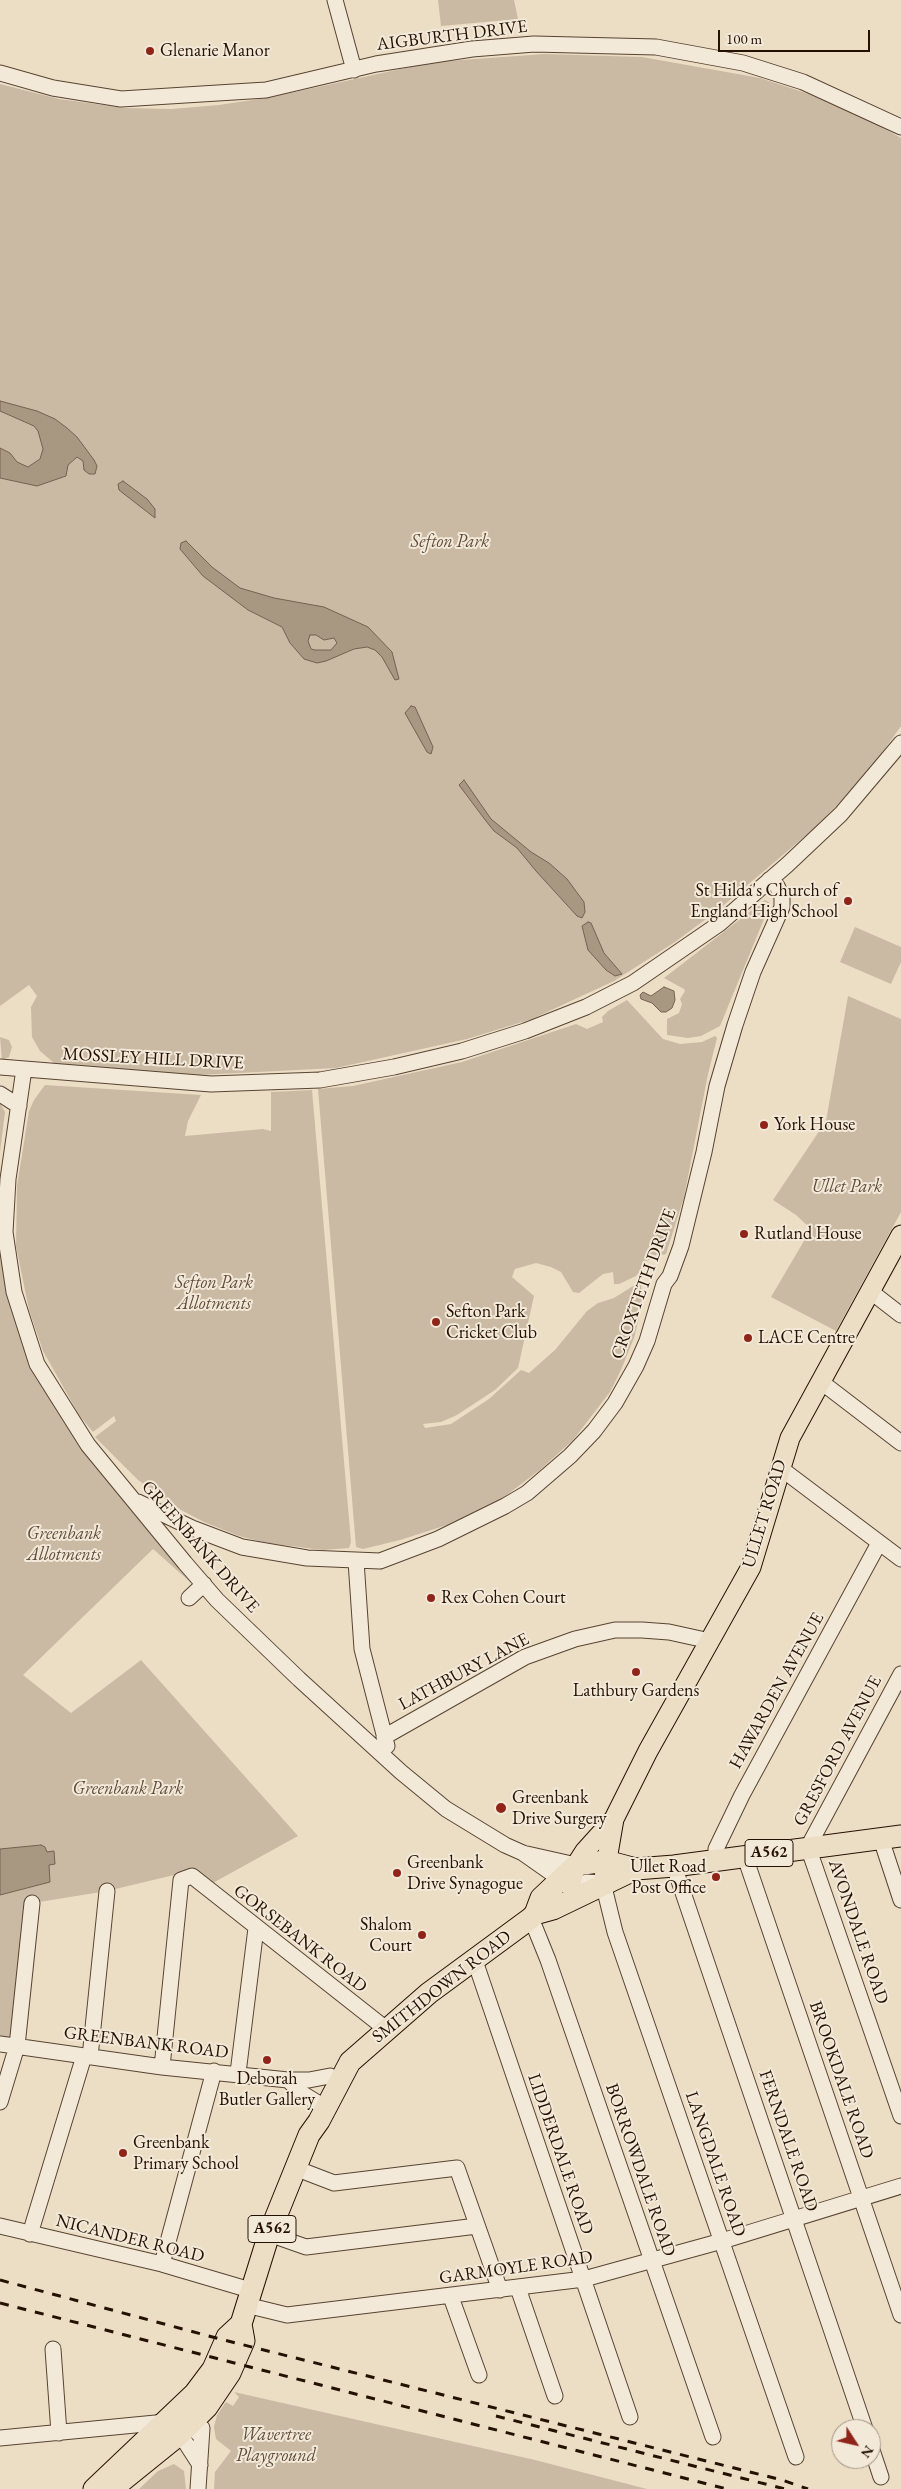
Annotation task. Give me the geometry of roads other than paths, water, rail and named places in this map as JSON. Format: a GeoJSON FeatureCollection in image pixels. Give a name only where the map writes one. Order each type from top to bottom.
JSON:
{"type":"FeatureCollection","features":[{"type":"Feature","properties":{"kind":"highway","name":"SMITHDOWN ROAD"},"geometry":{"type":"LineString","coordinates":[[533,1916],[541,1898],[564,1882],[576,1865],[606,1861],[636,1868],[674,1866],[891,1837]]}},
{"type":"Feature","properties":{"kind":"highway","name":"SMITHDOWN ROAD"},"geometry":{"type":"LineString","coordinates":[[94,2489],[184,2429],[227,2337],[246,2306],[270,2234],[320,2105],[350,2062],[386,2029],[429,1994],[533,1916],[553,1909],[636,1868]]}},
{"type":"Feature","properties":{"kind":"highway","name":"SMITHDOWN ROAD"},"geometry":{"type":"LineString","coordinates":[[320,2105],[320,2088],[336,2068],[350,2062]]}},
{"type":"Feature","properties":{"kind":"highway","name":"SMITHDOWN ROAD"},"geometry":{"type":"LineString","coordinates":[[112,2489],[184,2429],[207,2407],[230,2373],[238,2357],[244,2341],[246,2306]]}},
{"type":"Feature","properties":{"kind":"main road","name":"ULLET ROAD"},"geometry":{"type":"LineString","coordinates":[[576,1865],[585,1851],[614,1819],[648,1751],[751,1567],[766,1525],[779,1467],[790,1438],[901,1235]]}},
{"type":"Feature","properties":{"kind":"main road","name":"ULLET ROAD"},"geometry":{"type":"LineString","coordinates":[[603,1883],[614,1819]]}},
{"type":"Feature","properties":{"kind":"street"},"geometry":{"type":"LineString","coordinates":[[336,0],[354,70]]}},
{"type":"Feature","properties":{"kind":"street","name":"AIGBURTH DRIVE"},"geometry":{"type":"LineString","coordinates":[[0,73],[53,88],[121,99],[266,90],[354,70],[464,50],[512,46],[656,47],[743,63],[803,82],[901,127]]}},
{"type":"Feature","properties":{"kind":"street","name":"MOSSLEY HILL DRIVE"},"geometry":{"type":"LineString","coordinates":[[0,1067],[210,1084],[320,1080],[394,1067],[462,1051],[525,1031],[586,1008],[633,983],[719,924],[787,865],[841,814],[901,743]]}},
{"type":"Feature","properties":{"kind":"street","name":"CROXTETH DRIVE"},"geometry":{"type":"LineString","coordinates":[[135,1501],[192,1528],[242,1547],[306,1558],[380,1561],[438,1539],[527,1493],[570,1456],[594,1431],[615,1403],[636,1366],[647,1341],[664,1284],[670,1276],[678,1254],[700,1172],[717,1086],[735,1024],[753,972],[782,907],[782,897],[777,886],[769,880]]}},
{"type":"Feature","properties":{"kind":"street","name":"GREENBANK DRIVE"},"geometry":{"type":"LineString","coordinates":[[24,1069],[8,1179],[5,1232],[14,1292],[37,1364],[88,1445],[204,1584],[292,1672],[386,1758],[446,1809],[505,1845],[523,1853],[564,1882]]}},
{"type":"Feature","properties":{"kind":"street"},"geometry":{"type":"LineString","coordinates":[[0,1094],[19,1106]]}},
{"type":"Feature","properties":{"kind":"street"},"geometry":{"type":"LineString","coordinates":[[870,1291],[901,1315]]}},
{"type":"Feature","properties":{"kind":"street"},"geometry":{"type":"LineString","coordinates":[[820,1381],[901,1443]]}},
{"type":"Feature","properties":{"kind":"street"},"geometry":{"type":"LineString","coordinates":[[779,1467],[901,1559]]}},
{"type":"Feature","properties":{"kind":"street","name":"HAWARDEN AVENUE"},"geometry":{"type":"LineString","coordinates":[[716,1859],[716,1850],[742,1795],[879,1543]]}},
{"type":"Feature","properties":{"kind":"street"},"geometry":{"type":"LineString","coordinates":[[356,1561],[362,1649],[388,1752],[386,1758]]}},
{"type":"Feature","properties":{"kind":"street"},"geometry":{"type":"LineString","coordinates":[[189,1598],[204,1584]]}},
{"type":"Feature","properties":{"kind":"street","name":"LATHBURY LANE"},"geometry":{"type":"LineString","coordinates":[[384,1737],[525,1657],[575,1639],[616,1630],[642,1630],[670,1632],[710,1642]]}},
{"type":"Feature","properties":{"kind":"street","name":"GRESFORD AVENUE"},"geometry":{"type":"LineString","coordinates":[[808,1847],[901,1674]]}},
{"type":"Feature","properties":{"kind":"street"},"geometry":{"type":"LineString","coordinates":[[891,1837],[901,1900]]}},
{"type":"Feature","properties":{"kind":"street","name":"AVONDALE ROAD"},"geometry":{"type":"LineString","coordinates":[[808,1847],[901,2116]]}},
{"type":"Feature","properties":{"kind":"street"},"geometry":{"type":"LineString","coordinates":[[523,1853],[576,1865]]}},
{"type":"Feature","properties":{"kind":"street","name":"BROOKDALE ROAD"},"geometry":{"type":"LineString","coordinates":[[745,1856],[901,2315]]}},
{"type":"Feature","properties":{"kind":"street","name":"FERNDALE ROAD"},"geometry":{"type":"LineString","coordinates":[[674,1866],[862,2419]]}},
{"type":"Feature","properties":{"kind":"street","name":"GORSEBANK ROAD"},"geometry":{"type":"LineString","coordinates":[[162,2067],[182,1880],[192,1876],[386,2029]]}},
{"type":"Feature","properties":{"kind":"street"},"geometry":{"type":"LineString","coordinates":[[564,1882],[603,1883]]}},
{"type":"Feature","properties":{"kind":"street","name":"LANGDALE ROAD"},"geometry":{"type":"LineString","coordinates":[[603,1883],[615,1932],[796,2457]]}},
{"type":"Feature","properties":{"kind":"street"},"geometry":{"type":"LineString","coordinates":[[30,2234],[87,2056],[107,1891]]}},
{"type":"Feature","properties":{"kind":"street"},"geometry":{"type":"LineString","coordinates":[[0,2102],[17,2046],[32,1904]]}},
{"type":"Feature","properties":{"kind":"street","name":"BORROWDALE ROAD"},"geometry":{"type":"LineString","coordinates":[[533,1916],[712,2436]]}},
{"type":"Feature","properties":{"kind":"street"},"geometry":{"type":"LineString","coordinates":[[238,2073],[256,1928]]}},
{"type":"Feature","properties":{"kind":"street","name":"LIDDERDALE ROAD"},"geometry":{"type":"LineString","coordinates":[[474,1960],[630,2417]]}},
{"type":"Feature","properties":{"kind":"street","name":"GREENBANK ROAD"},"geometry":{"type":"LineString","coordinates":[[0,2044],[162,2067],[238,2073],[288,2080],[309,2080],[330,2076]]}},
{"type":"Feature","properties":{"kind":"street"},"geometry":{"type":"LineString","coordinates":[[162,2264],[214,2071]]}},
{"type":"Feature","properties":{"kind":"street"},"geometry":{"type":"LineString","coordinates":[[288,2080],[320,2105]]}},
{"type":"Feature","properties":{"kind":"street"},"geometry":{"type":"LineString","coordinates":[[295,2168],[334,2184],[457,2168],[500,2290]]}},
{"type":"Feature","properties":{"kind":"street","name":"GARMOYLE ROAD"},"geometry":{"type":"LineString","coordinates":[[246,2306],[287,2315],[451,2297],[584,2279],[722,2241],[901,2186]]}},
{"type":"Feature","properties":{"kind":"street","name":"NICANDER ROAD"},"geometry":{"type":"LineString","coordinates":[[0,2226],[162,2264],[246,2306]]}},
{"type":"Feature","properties":{"kind":"street"},"geometry":{"type":"LineString","coordinates":[[270,2234],[306,2247],[477,2226]]}},
{"type":"Feature","properties":{"kind":"street"},"geometry":{"type":"LineString","coordinates":[[518,2288],[555,2396]]}},
{"type":"Feature","properties":{"kind":"street"},"geometry":{"type":"LineString","coordinates":[[451,2297],[479,2375]]}},
{"type":"Feature","properties":{"kind":"street"},"geometry":{"type":"LineString","coordinates":[[53,2349],[59,2433]]}},
{"type":"Feature","properties":{"kind":"street"},"geometry":{"type":"LineString","coordinates":[[0,2438],[59,2433],[184,2429]]}},
{"type":"Feature","properties":{"kind":"street"},"geometry":{"type":"LineString","coordinates":[[184,2429],[200,2465],[198,2489]]}},
{"type":"Feature","properties":{"kind":"street"},"geometry":{"type":"LineString","coordinates":[[184,2429],[200,2465]]}},
{"type":"Feature","properties":{"kind":"street"},"geometry":{"type":"LineString","coordinates":[[878,2469],[881,2477]]}},
{"type":"Feature","properties":{"kind":"railway"},"geometry":{"type":"LineString","coordinates":[[0,2280],[220,2339],[782,2480],[808,2489]]}},
{"type":"Feature","properties":{"kind":"railway"},"geometry":{"type":"LineString","coordinates":[[0,2303],[727,2489]]}},
{"type":"Feature","properties":{"kind":"railway"},"geometry":{"type":"LineString","coordinates":[[496,2416],[785,2489]]}},
{"type":"Feature","properties":{"kind":"place","name":"Glenarie Manor"},"geometry":{"type":"Point","coordinates":[150,51]}},
{"type":"Feature","properties":{"kind":"place","name":"St Hilda's Church of England High School"},"geometry":{"type":"Point","coordinates":[848,901]}},
{"type":"Feature","properties":{"kind":"place","name":"York House"},"geometry":{"type":"Point","coordinates":[764,1125]}},
{"type":"Feature","properties":{"kind":"place","name":"Rutland House"},"geometry":{"type":"Point","coordinates":[744,1234]}},
{"type":"Feature","properties":{"kind":"place","name":"Sefton Park Cricket Club"},"geometry":{"type":"Point","coordinates":[436,1322]}},
{"type":"Feature","properties":{"kind":"place","name":"LACE Centre"},"geometry":{"type":"Point","coordinates":[748,1338]}},
{"type":"Feature","properties":{"kind":"place","name":"Rex Cohen Court"},"geometry":{"type":"Point","coordinates":[431,1598]}},
{"type":"Feature","properties":{"kind":"place","name":"Lathbury Gardens"},"geometry":{"type":"Point","coordinates":[636,1672]}},
{"type":"Feature","properties":{"kind":"place","name":"Greenbank Drive Surgery"},"geometry":{"type":"Point","coordinates":[501,1808]}},
{"type":"Feature","properties":{"kind":"place","name":"Greenbank Drive Synagogue"},"geometry":{"type":"Point","coordinates":[397,1873]}},
{"type":"Feature","properties":{"kind":"place","name":"Ullet Road Post Office"},"geometry":{"type":"Point","coordinates":[716,1877]}},
{"type":"Feature","properties":{"kind":"place","name":"Shalom Court"},"geometry":{"type":"Point","coordinates":[422,1935]}},
{"type":"Feature","properties":{"kind":"place","name":"Deborah Butler Gallery"},"geometry":{"type":"Point","coordinates":[267,2060]}},
{"type":"Feature","properties":{"kind":"place","name":"Greenbank Primary School"},"geometry":{"type":"Point","coordinates":[123,2153]}},
{"type":"Feature","properties":{"kind":"park label","name":"Sefton Park"},"geometry":{"type":"Point","coordinates":[450,542]}},
{"type":"Feature","properties":{"kind":"park label","name":"Ullet Park"},"geometry":{"type":"Point","coordinates":[847,1187]}},
{"type":"Feature","properties":{"kind":"park label","name":"Sefton Park Allotments"},"geometry":{"type":"Point","coordinates":[214,1294]}},
{"type":"Feature","properties":{"kind":"park label","name":"Greenbank Allotments"},"geometry":{"type":"Point","coordinates":[64,1544]}},
{"type":"Feature","properties":{"kind":"park label","name":"Greenbank Park"},"geometry":{"type":"Point","coordinates":[128,1789]}},
{"type":"Feature","properties":{"kind":"park label","name":"Wavertree Playground"},"geometry":{"type":"Point","coordinates":[276,2445]}}]}
